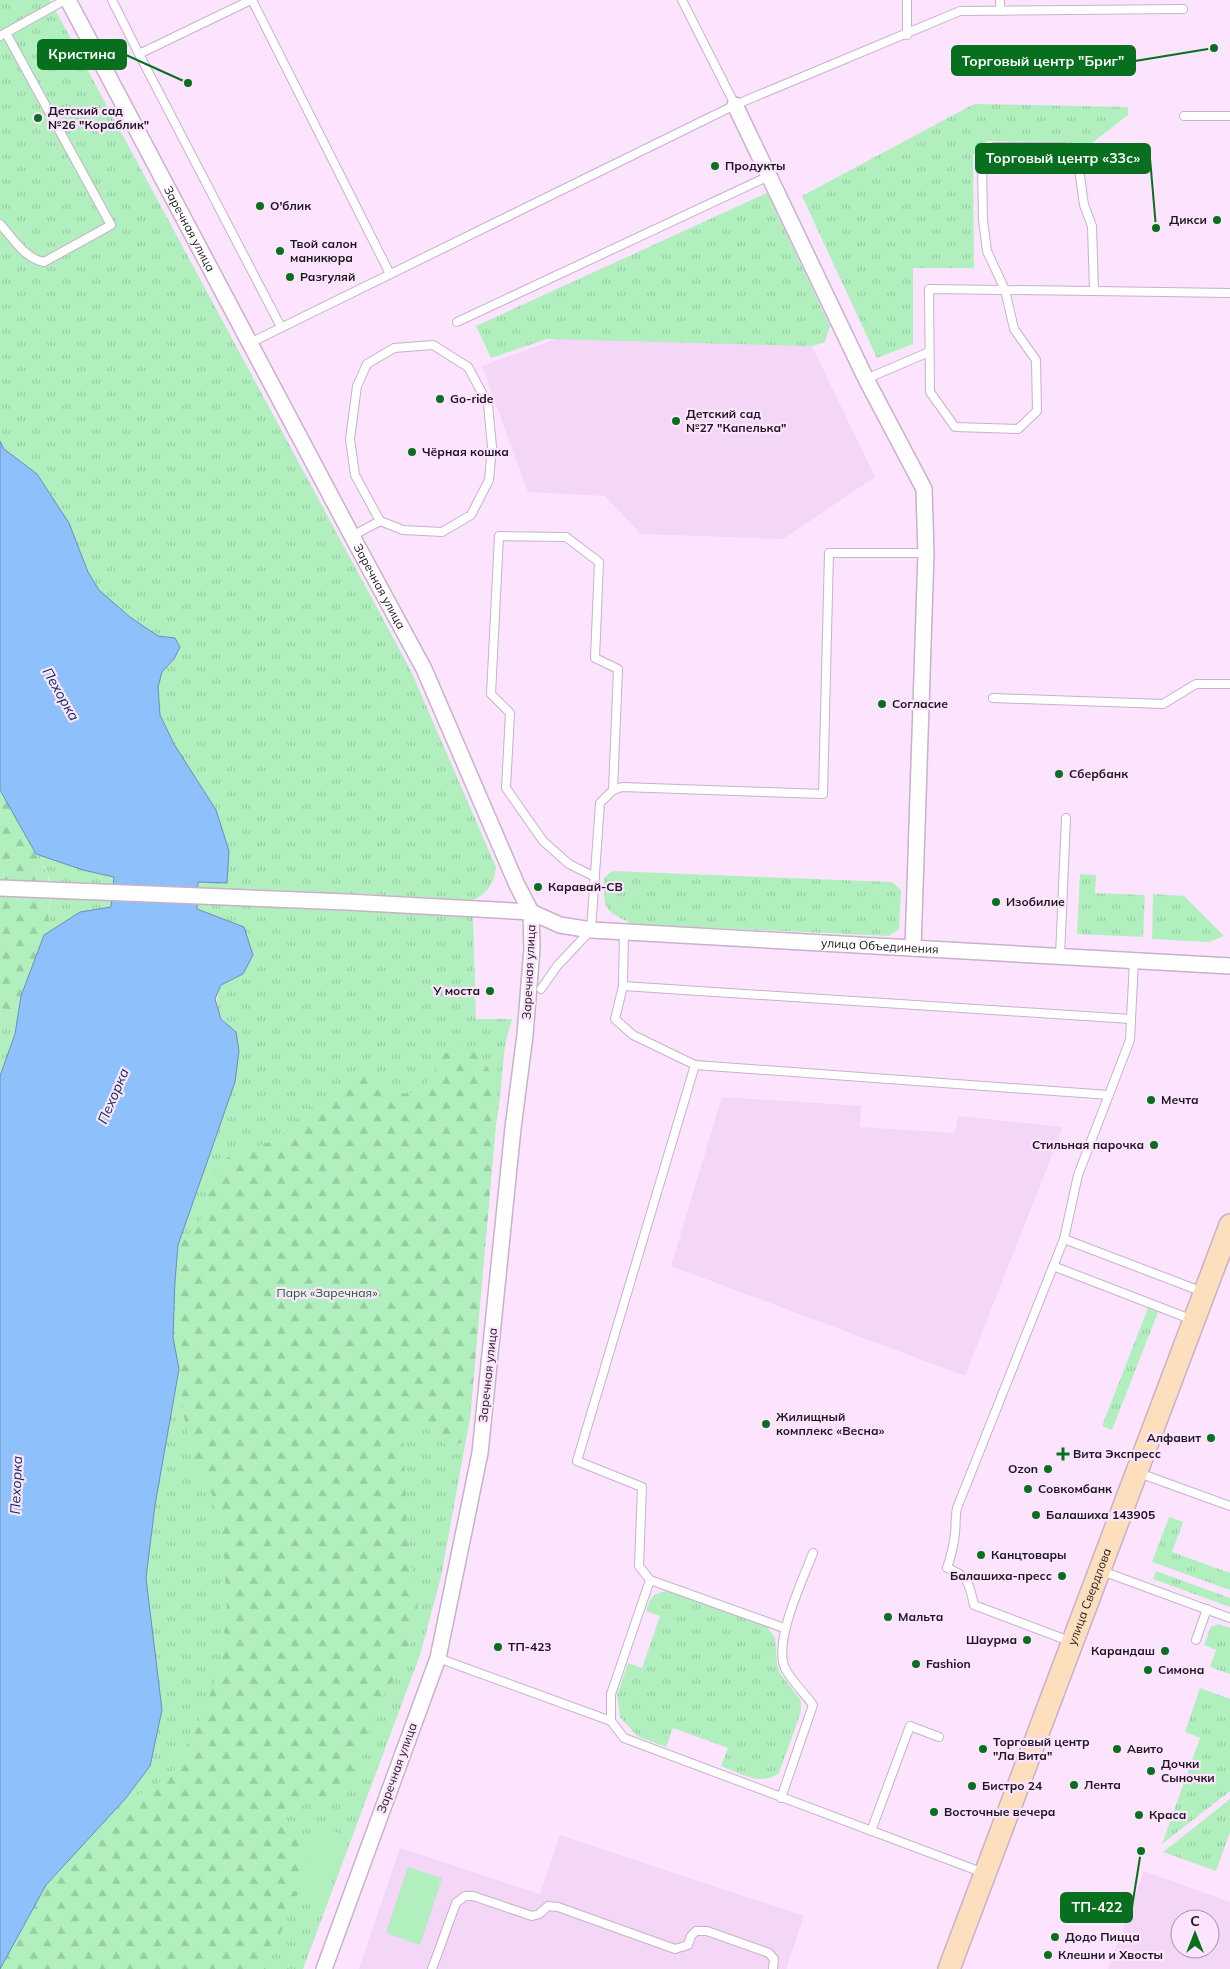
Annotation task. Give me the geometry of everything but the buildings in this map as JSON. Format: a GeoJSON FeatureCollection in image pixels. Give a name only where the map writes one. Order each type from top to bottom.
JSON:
{"type":"FeatureCollection","features":[{"type":"Feature","properties":{"kind":"main road","name":"улица Свердлова"},"geometry":{"type":"LineString","coordinates":[[949,1969],[1230,1225]]}},
{"type":"Feature","properties":{"kind":"street","name":"Заречная улица"},"geometry":{"type":"LineString","coordinates":[[66,0],[424,669],[516,885],[531,912],[532,948],[526,1035],[513,1128],[480,1453],[438,1658],[324,1969]]}},
{"type":"Feature","properties":{"kind":"street"},"geometry":{"type":"LineString","coordinates":[[735,105],[866,379],[924,489],[926,553],[913,948]]}},
{"type":"Feature","properties":{"kind":"street"},"geometry":{"type":"LineString","coordinates":[[0,888],[347,902],[531,912]]}},
{"type":"Feature","properties":{"kind":"street","name":"улица Объединения"},"geometry":{"type":"LineString","coordinates":[[531,912],[560,925],[591,930],[1230,966]]}},
{"type":"Feature","properties":{"kind":"lane"},"geometry":{"type":"LineString","coordinates":[[0,224],[28,255],[36,261],[44,262],[111,225],[3,34],[66,0]]}},
{"type":"Feature","properties":{"kind":"lane"},"geometry":{"type":"LineString","coordinates":[[112,0],[281,327]]}},
{"type":"Feature","properties":{"kind":"lane"},"geometry":{"type":"LineString","coordinates":[[140,54],[252,0],[390,274]]}},
{"type":"Feature","properties":{"kind":"lane"},"geometry":{"type":"LineString","coordinates":[[682,0],[735,105]]}},
{"type":"Feature","properties":{"kind":"lane"},"geometry":{"type":"LineString","coordinates":[[907,0],[907,34]]}},
{"type":"Feature","properties":{"kind":"lane"},"geometry":{"type":"LineString","coordinates":[[1000,0],[1000,11]]}},
{"type":"Feature","properties":{"kind":"lane"},"geometry":{"type":"LineString","coordinates":[[1026,0],[1026,10]]}},
{"type":"Feature","properties":{"kind":"lane"},"geometry":{"type":"LineString","coordinates":[[1172,0],[1172,10]]}},
{"type":"Feature","properties":{"kind":"lane"},"geometry":{"type":"LineString","coordinates":[[250,343],[735,105],[960,11],[1183,9]]}},
{"type":"Feature","properties":{"kind":"lane"},"geometry":{"type":"LineString","coordinates":[[1184,116],[1230,116]]}},
{"type":"Feature","properties":{"kind":"lane"},"geometry":{"type":"LineString","coordinates":[[1094,291],[1092,226],[1084,205],[1078,161],[1064,147],[994,147],[982,162],[983,220],[987,251],[1005,290],[1014,329],[1036,360],[1037,411],[1018,429],[956,427],[930,392],[929,289],[1005,290],[1094,291],[1230,293]]}},
{"type":"Feature","properties":{"kind":"lane"},"geometry":{"type":"LineString","coordinates":[[457,322],[769,176]]}},
{"type":"Feature","properties":{"kind":"lane"},"geometry":{"type":"LineString","coordinates":[[352,536],[380,522],[403,530],[442,532],[471,515],[490,480],[492,447],[488,404],[468,367],[433,345],[394,348],[367,364],[357,386],[350,438],[355,475],[380,522]]}},
{"type":"Feature","properties":{"kind":"lane"},"geometry":{"type":"LineString","coordinates":[[866,379],[929,352]]}},
{"type":"Feature","properties":{"kind":"lane"},"geometry":{"type":"LineString","coordinates":[[595,877],[568,864],[543,841],[506,788],[510,713],[491,694],[499,536],[566,537],[599,562],[595,658],[618,669],[613,790]]}},
{"type":"Feature","properties":{"kind":"lane"},"geometry":{"type":"LineString","coordinates":[[541,990],[557,966],[591,930],[600,803],[613,790],[622,787],[823,794],[829,553],[926,553]]}},
{"type":"Feature","properties":{"kind":"lane"},"geometry":{"type":"LineString","coordinates":[[993,698],[1163,704],[1196,684],[1230,684]]}},
{"type":"Feature","properties":{"kind":"lane"},"geometry":{"type":"LineString","coordinates":[[1060,956],[1066,818]]}},
{"type":"Feature","properties":{"kind":"lane"},"geometry":{"type":"LineString","coordinates":[[624,932],[623,986],[615,1018],[633,1035],[694,1065],[1109,1094]]}},
{"type":"Feature","properties":{"kind":"lane"},"geometry":{"type":"LineString","coordinates":[[1073,1642],[974,1605],[968,1581],[959,1573],[947,1568],[953,1550],[957,1508],[1064,1238],[1078,1175],[1130,1040],[1134,960]]}},
{"type":"Feature","properties":{"kind":"lane"},"geometry":{"type":"LineString","coordinates":[[623,986],[1131,1019]]}},
{"type":"Feature","properties":{"kind":"lane"},"geometry":{"type":"LineString","coordinates":[[694,1065],[577,1460],[642,1487],[639,1566],[650,1580],[784,1628]]}},
{"type":"Feature","properties":{"kind":"lane"},"geometry":{"type":"LineString","coordinates":[[1064,1238],[1205,1293]]}},
{"type":"Feature","properties":{"kind":"lane"},"geometry":{"type":"LineString","coordinates":[[1053,1266],[1194,1321]]}},
{"type":"Feature","properties":{"kind":"lane"},"geometry":{"type":"LineString","coordinates":[[1137,1472],[1230,1506]]}},
{"type":"Feature","properties":{"kind":"lane"},"geometry":{"type":"LineString","coordinates":[[781,1798],[814,1705],[784,1667],[782,1644],[784,1628],[813,1553]]}},
{"type":"Feature","properties":{"kind":"lane"},"geometry":{"type":"LineString","coordinates":[[1100,1570],[1230,1618]]}},
{"type":"Feature","properties":{"kind":"lane"},"geometry":{"type":"LineString","coordinates":[[611,1721],[611,1694],[650,1580]]}},
{"type":"Feature","properties":{"kind":"lane"},"geometry":{"type":"LineString","coordinates":[[1196,1640],[1207,1609]]}},
{"type":"Feature","properties":{"kind":"lane"},"geometry":{"type":"LineString","coordinates":[[438,1658],[611,1721],[624,1738],[986,1874]]}},
{"type":"Feature","properties":{"kind":"lane"},"geometry":{"type":"LineString","coordinates":[[871,1832],[910,1726],[939,1737]]}},
{"type":"Feature","properties":{"kind":"lane"},"geometry":{"type":"LineString","coordinates":[[432,1969],[456,1903],[465,1896],[473,1896],[532,1916],[539,1914],[548,1906],[558,1907],[675,1949],[688,1945],[691,1936],[696,1931],[707,1931],[769,1953],[774,1959],[773,1969]]}},
{"type":"Feature","properties":{"kind":"shaded area","name":"Детский сад №27 \"Капелька\""},"geometry":{"type":"Polygon","coordinates":[[[570,334],[809,340],[875,477],[783,539],[641,534],[605,496],[528,492],[482,366],[570,334]]]}},
{"type":"Feature","properties":{"kind":"shaded area"},"geometry":{"type":"Polygon","coordinates":[[[722,1097],[861,1106],[860,1127],[955,1133],[958,1116],[1063,1127],[965,1376],[671,1266],[722,1097]]]}},
{"type":"Feature","properties":{"kind":"shaded area"},"geometry":{"type":"Polygon","coordinates":[[[560,1835],[804,1916],[786,1969],[359,1969],[400,1848],[540,1894],[560,1835]]]}},
{"type":"Feature","properties":{"kind":"shaded area"},"geometry":{"type":"Polygon","coordinates":[[[1144,1871],[1230,1902],[1230,1969],[1108,1969],[1144,1871]]]}},
{"type":"Feature","properties":{"kind":"green space"},"geometry":{"type":"Polygon","coordinates":[[[0,0],[50,0],[411,671],[496,867],[494,878],[489,887],[473,900],[347,893],[347,910],[473,917],[476,1019],[512,1019],[505,1045],[496,1123],[470,1418],[441,1577],[420,1655],[303,1969],[0,1969],[150,1766],[162,1710],[146,1578],[155,1505],[179,1369],[173,1337],[178,1245],[235,1082],[236,1032],[218,1012],[217,1000],[221,985],[243,974],[244,927],[197,909],[198,882],[174,744],[160,715],[158,687],[162,672],[174,659],[175,638],[158,636],[130,617],[99,590],[88,572],[69,523],[37,474],[4,449],[0,441],[0,0]]]}},
{"type":"Feature","properties":{"kind":"green space"},"geometry":{"type":"Polygon","coordinates":[[[974,104],[1128,107],[1128,115],[1078,154],[1065,142],[987,141],[973,155],[974,268],[913,268],[913,344],[877,358],[802,196],[974,104]]]}},
{"type":"Feature","properties":{"kind":"green space"},"geometry":{"type":"Polygon","coordinates":[[[767,193],[830,326],[825,342],[813,346],[547,339],[491,358],[476,326],[767,193]]]}},
{"type":"Feature","properties":{"kind":"green space"},"geometry":{"type":"Polygon","coordinates":[[[0,790],[48,875],[50,901],[48,922],[21,996],[9,1014],[0,1019],[0,790]]]}},
{"type":"Feature","properties":{"kind":"green space"},"geometry":{"type":"Polygon","coordinates":[[[36,854],[83,870],[114,876],[111,907],[80,912],[44,935],[49,913],[51,889],[47,872],[36,854]]]}},
{"type":"Feature","properties":{"kind":"green space"},"geometry":{"type":"Polygon","coordinates":[[[612,871],[892,882],[901,890],[899,929],[889,936],[632,924],[611,912],[605,903],[604,878],[612,871]]]}},
{"type":"Feature","properties":{"kind":"green space"},"geometry":{"type":"Polygon","coordinates":[[[1080,874],[1096,875],[1095,893],[1145,895],[1143,937],[1077,934],[1080,874]]]}},
{"type":"Feature","properties":{"kind":"green space"},"geometry":{"type":"Polygon","coordinates":[[[1153,894],[1184,896],[1224,936],[1209,942],[1152,939],[1153,894]]]}},
{"type":"Feature","properties":{"kind":"green space"},"geometry":{"type":"Polygon","coordinates":[[[21,996],[15,1034],[0,1076],[0,1019],[9,1014],[21,996]]]}},
{"type":"Feature","properties":{"kind":"green space","name":"Парк «Заречная»"},"geometry":{"type":"Polygon","coordinates":[[[464,1046],[474,1053],[489,1069],[497,1089],[498,1100],[470,1418],[466,1440],[456,1445],[448,1445],[441,1442],[424,1425],[417,1422],[408,1422],[403,1431],[408,1555],[419,1598],[414,1633],[405,1660],[384,1695],[344,1795],[332,1801],[302,1801],[290,1805],[285,1820],[306,1844],[309,1854],[308,1864],[298,1894],[264,1969],[0,1969],[46,1885],[126,1798],[146,1792],[174,1770],[205,1709],[221,1664],[227,1607],[224,1554],[213,1496],[196,1472],[184,1416],[179,1369],[173,1337],[178,1245],[196,1229],[204,1210],[212,1177],[226,1158],[279,1137],[303,1114],[342,1088],[356,1074],[364,1073],[395,1092],[410,1093],[420,1088],[429,1080],[440,1057],[464,1046]]]}},
{"type":"Feature","properties":{"kind":"green space"},"geometry":{"type":"Polygon","coordinates":[[[1148,1308],[1158,1312],[1112,1430],[1102,1426],[1148,1308]]]}},
{"type":"Feature","properties":{"kind":"green space"},"geometry":{"type":"Polygon","coordinates":[[[1169,1517],[1183,1522],[1172,1552],[1230,1573],[1230,1590],[1152,1562],[1169,1517]]]}},
{"type":"Feature","properties":{"kind":"green space"},"geometry":{"type":"Polygon","coordinates":[[[1156,1571],[1230,1598],[1230,1607],[1153,1579],[1156,1571]]]}},
{"type":"Feature","properties":{"kind":"green space"},"geometry":{"type":"Polygon","coordinates":[[[667,1591],[767,1627],[775,1638],[777,1664],[780,1673],[801,1701],[801,1712],[779,1773],[765,1779],[743,1775],[721,1766],[728,1748],[673,1728],[666,1747],[637,1736],[620,1717],[617,1695],[628,1663],[642,1668],[660,1616],[646,1611],[647,1606],[655,1595],[667,1591]]]}},
{"type":"Feature","properties":{"kind":"green space"},"geometry":{"type":"Polygon","coordinates":[[[1218,1624],[1230,1628],[1230,1674],[1210,1667],[1216,1650],[1204,1645],[1211,1627],[1218,1624]]]}},
{"type":"Feature","properties":{"kind":"green space"},"geometry":{"type":"Polygon","coordinates":[[[1200,1688],[1230,1699],[1230,1791],[1162,1844],[1200,1738],[1185,1732],[1200,1688]]]}},
{"type":"Feature","properties":{"kind":"green space"},"geometry":{"type":"Polygon","coordinates":[[[1230,1799],[1230,1832],[1216,1871],[1163,1852],[1230,1799]]]}},
{"type":"Feature","properties":{"kind":"green space"},"geometry":{"type":"Polygon","coordinates":[[[318,1825],[349,1837],[323,1902],[292,1890],[318,1825]]]}},
{"type":"Feature","properties":{"kind":"green space"},"geometry":{"type":"Polygon","coordinates":[[[408,1867],[442,1878],[420,1945],[386,1933],[408,1867]]]}},
{"type":"Feature","properties":{"kind":"water","name":"Пехорка"},"geometry":{"type":"Polygon","coordinates":[[[0,441],[4,449],[37,474],[69,523],[88,572],[99,590],[130,617],[158,636],[175,638],[180,647],[174,659],[162,672],[158,687],[160,715],[174,744],[216,810],[229,851],[227,883],[198,882],[197,909],[244,927],[253,955],[243,974],[221,985],[215,999],[221,1019],[236,1032],[239,1051],[235,1082],[178,1245],[173,1337],[179,1369],[155,1505],[146,1578],[162,1710],[150,1766],[126,1798],[46,1885],[0,1969],[0,1076],[15,1034],[21,996],[44,935],[80,912],[111,907],[114,877],[83,870],[36,854],[0,790],[0,441]]]}},
{"type":"Feature","properties":{"kind":"place","name":"Торговый центр \"Бриг\""},"geometry":{"type":"Point","coordinates":[1214,48]}},
{"type":"Feature","properties":{"kind":"place","name":"Кристина"},"geometry":{"type":"Point","coordinates":[188,83]}},
{"type":"Feature","properties":{"kind":"place","name":"Детский сад №26 \"Кораблик\""},"geometry":{"type":"Point","coordinates":[38,118]}},
{"type":"Feature","properties":{"kind":"place","name":"Продукты"},"geometry":{"type":"Point","coordinates":[715,166]}},
{"type":"Feature","properties":{"kind":"place","name":"О'блик"},"geometry":{"type":"Point","coordinates":[260,206]}},
{"type":"Feature","properties":{"kind":"place","name":"Дикси"},"geometry":{"type":"Point","coordinates":[1217,220]}},
{"type":"Feature","properties":{"kind":"place","name":"Торговый центр «33с»"},"geometry":{"type":"Point","coordinates":[1156,228]}},
{"type":"Feature","properties":{"kind":"place","name":"Твой салон маникюра"},"geometry":{"type":"Point","coordinates":[280,251]}},
{"type":"Feature","properties":{"kind":"place","name":"Разгуляй"},"geometry":{"type":"Point","coordinates":[290,277]}},
{"type":"Feature","properties":{"kind":"place","name":"Go-ride"},"geometry":{"type":"Point","coordinates":[440,399]}},
{"type":"Feature","properties":{"kind":"place","name":"Детский сад №27 \"Капелька\""},"geometry":{"type":"Point","coordinates":[676,421]}},
{"type":"Feature","properties":{"kind":"place","name":"Чёрная кошка"},"geometry":{"type":"Point","coordinates":[412,452]}},
{"type":"Feature","properties":{"kind":"place","name":"Согласие"},"geometry":{"type":"Point","coordinates":[882,704]}},
{"type":"Feature","properties":{"kind":"place","name":"Сбербанк"},"geometry":{"type":"Point","coordinates":[1059,774]}},
{"type":"Feature","properties":{"kind":"place","name":"Каравай-СВ"},"geometry":{"type":"Point","coordinates":[538,887]}},
{"type":"Feature","properties":{"kind":"place","name":"Изобилие"},"geometry":{"type":"Point","coordinates":[996,902]}},
{"type":"Feature","properties":{"kind":"place","name":"У моста"},"geometry":{"type":"Point","coordinates":[490,991]}},
{"type":"Feature","properties":{"kind":"place","name":"Мечта"},"geometry":{"type":"Point","coordinates":[1151,1100]}},
{"type":"Feature","properties":{"kind":"place","name":"Стильная парочка"},"geometry":{"type":"Point","coordinates":[1154,1145]}},
{"type":"Feature","properties":{"kind":"place","name":"Жилищный комплекс «Весна»"},"geometry":{"type":"Point","coordinates":[766,1424]}},
{"type":"Feature","properties":{"kind":"place","name":"Алфавит"},"geometry":{"type":"Point","coordinates":[1211,1438]}},
{"type":"Feature","properties":{"kind":"place","name":"Вита Экспресс"},"geometry":{"type":"Point","coordinates":[1063,1454]}},
{"type":"Feature","properties":{"kind":"place","name":"Ozon"},"geometry":{"type":"Point","coordinates":[1048,1469]}},
{"type":"Feature","properties":{"kind":"place","name":"Совкомбанк"},"geometry":{"type":"Point","coordinates":[1028,1489]}},
{"type":"Feature","properties":{"kind":"place","name":"Балашиха 143905"},"geometry":{"type":"Point","coordinates":[1036,1515]}},
{"type":"Feature","properties":{"kind":"place","name":"Канцтовары"},"geometry":{"type":"Point","coordinates":[981,1555]}},
{"type":"Feature","properties":{"kind":"place","name":"Балашиха-пресс"},"geometry":{"type":"Point","coordinates":[1062,1576]}},
{"type":"Feature","properties":{"kind":"place","name":"Мальта"},"geometry":{"type":"Point","coordinates":[888,1617]}},
{"type":"Feature","properties":{"kind":"place","name":"Шаурма"},"geometry":{"type":"Point","coordinates":[1027,1640]}},
{"type":"Feature","properties":{"kind":"place","name":"ТП-423"},"geometry":{"type":"Point","coordinates":[498,1647]}},
{"type":"Feature","properties":{"kind":"place","name":"Карандаш"},"geometry":{"type":"Point","coordinates":[1165,1651]}},
{"type":"Feature","properties":{"kind":"place","name":"Fashion"},"geometry":{"type":"Point","coordinates":[916,1664]}},
{"type":"Feature","properties":{"kind":"place","name":"Симона"},"geometry":{"type":"Point","coordinates":[1148,1670]}},
{"type":"Feature","properties":{"kind":"place","name":"Торговый центр \"Ла Вита\""},"geometry":{"type":"Point","coordinates":[983,1749]}},
{"type":"Feature","properties":{"kind":"place","name":"Авито"},"geometry":{"type":"Point","coordinates":[1117,1749]}},
{"type":"Feature","properties":{"kind":"place","name":"Дочки Сыночки"},"geometry":{"type":"Point","coordinates":[1151,1771]}},
{"type":"Feature","properties":{"kind":"place","name":"Лента"},"geometry":{"type":"Point","coordinates":[1074,1785]}},
{"type":"Feature","properties":{"kind":"place","name":"Бистро 24"},"geometry":{"type":"Point","coordinates":[972,1786]}},
{"type":"Feature","properties":{"kind":"place","name":"Восточные вечера"},"geometry":{"type":"Point","coordinates":[934,1812]}},
{"type":"Feature","properties":{"kind":"place","name":"Краса"},"geometry":{"type":"Point","coordinates":[1139,1815]}},
{"type":"Feature","properties":{"kind":"place","name":"ТП-422"},"geometry":{"type":"Point","coordinates":[1141,1851]}},
{"type":"Feature","properties":{"kind":"place","name":"Додо Пицца"},"geometry":{"type":"Point","coordinates":[1055,1937]}},
{"type":"Feature","properties":{"kind":"place","name":"Клешни и Хвосты"},"geometry":{"type":"Point","coordinates":[1048,1955]}}]}
